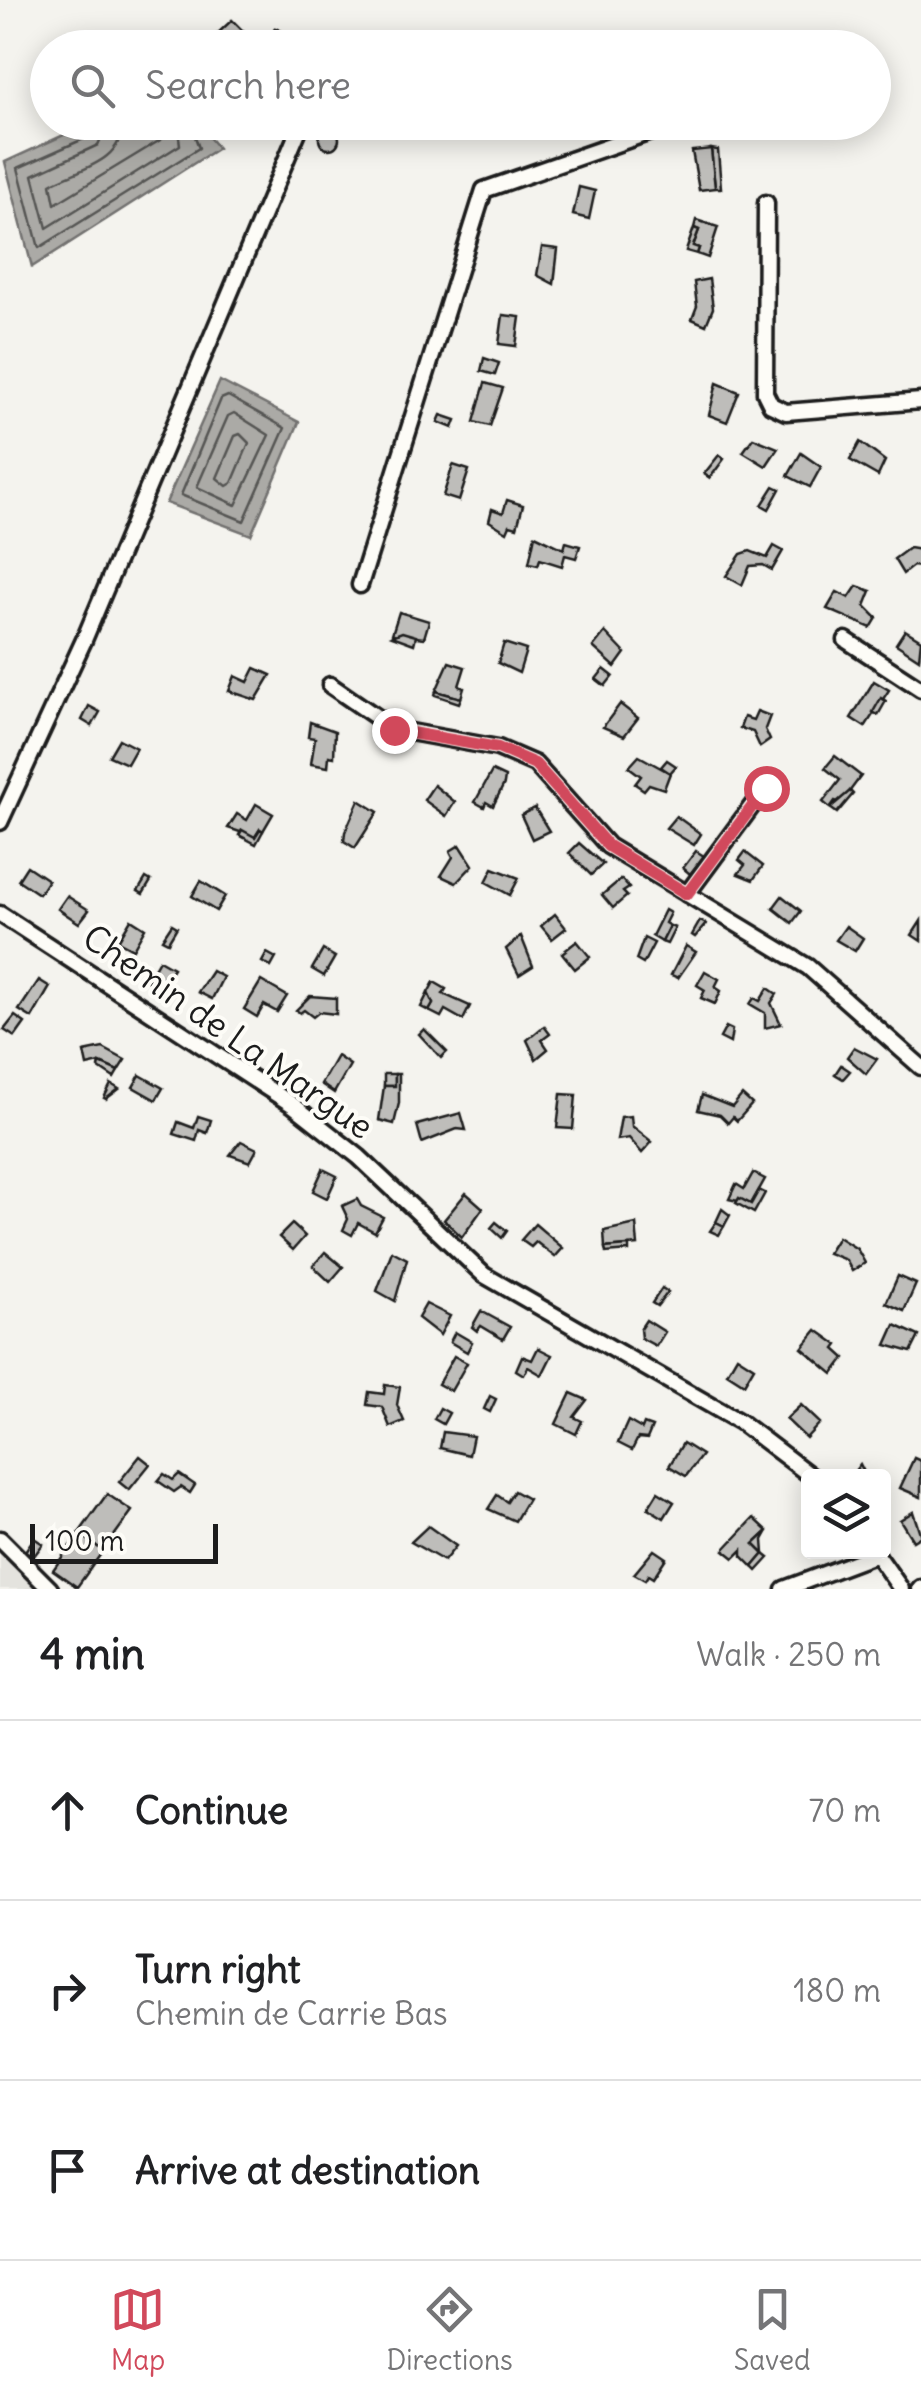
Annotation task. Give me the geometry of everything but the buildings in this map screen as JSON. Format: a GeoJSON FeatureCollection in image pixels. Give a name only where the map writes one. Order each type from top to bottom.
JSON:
{"type":"FeatureCollection","features":[{"type":"Feature","properties":{"kind":"street"},"geometry":{"type":"LineString","coordinates":[[0,822],[114,570],[294,140]]}},
{"type":"Feature","properties":{"kind":"street"},"geometry":{"type":"LineString","coordinates":[[360,585],[484,190],[627,140]]}},
{"type":"Feature","properties":{"kind":"street"},"geometry":{"type":"LineString","coordinates":[[766,204],[765,378],[771,405],[786,412],[921,402]]}},
{"type":"Feature","properties":{"kind":"street"},"geometry":{"type":"LineString","coordinates":[[846,640],[921,689]]}},
{"type":"Feature","properties":{"kind":"street"},"geometry":{"type":"LineString","coordinates":[[330,685],[394,730],[498,748],[535,764],[608,846],[808,967],[921,1068]]}},
{"type":"Feature","properties":{"kind":"street"},"geometry":{"type":"LineString","coordinates":[[687,894],[766,788]]}},
{"type":"Feature","properties":{"kind":"street","name":"Chemin de La Margue"},"geometry":{"type":"LineString","coordinates":[[0,914],[292,1105],[359,1157],[484,1275],[740,1422],[801,1469]]}},
{"type":"Feature","properties":{"kind":"street"},"geometry":{"type":"LineString","coordinates":[[0,1539],[50,1589]]}},
{"type":"Feature","properties":{"kind":"street"},"geometry":{"type":"LineString","coordinates":[[784,1589],[861,1559]]}},
{"type":"Feature","properties":{"kind":"street"},"geometry":{"type":"LineString","coordinates":[[880,1559],[901,1589]]}},
{"type":"Feature","properties":{"kind":"shaded area"},"geometry":{"type":"Polygon","coordinates":[[[2,1557],[36,1589],[0,1589],[2,1557]]]}},
{"type":"Feature","properties":{"kind":"water"},"geometry":{"type":"Polygon","coordinates":[[[53,140],[211,140],[218,148],[32,267],[5,162],[53,140]]]}},
{"type":"Feature","properties":{"kind":"water"},"geometry":{"type":"Polygon","coordinates":[[[220,381],[299,422],[251,535],[166,503],[220,381]]]}},
{"type":"Feature","properties":{"kind":"route"},"geometry":{"type":"LineString","coordinates":[[394,730],[498,748],[535,764],[608,846],[687,894],[766,788]]}}]}
